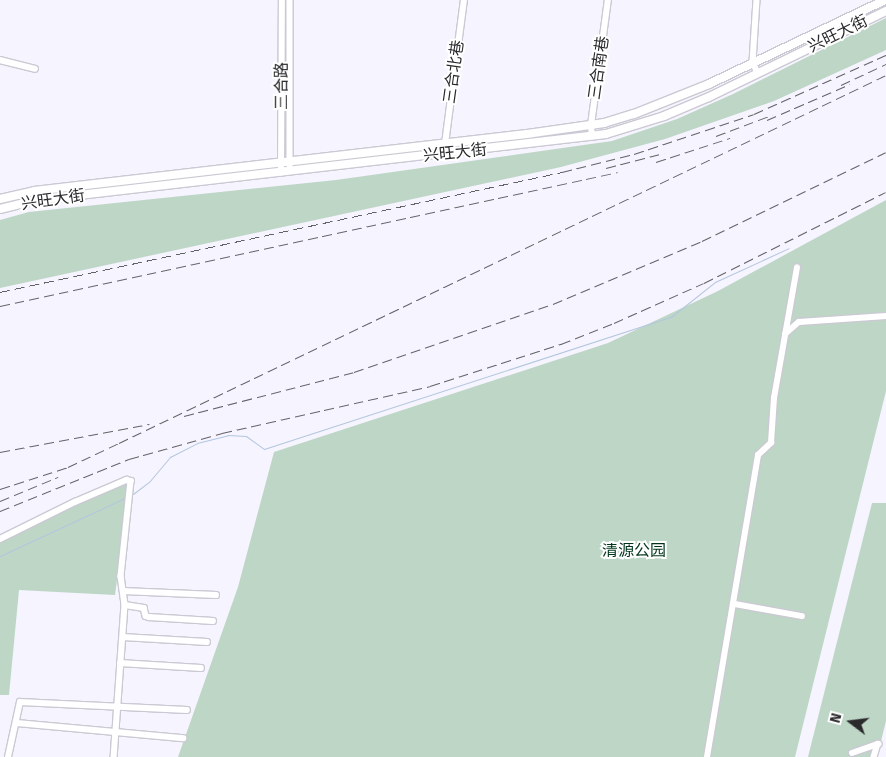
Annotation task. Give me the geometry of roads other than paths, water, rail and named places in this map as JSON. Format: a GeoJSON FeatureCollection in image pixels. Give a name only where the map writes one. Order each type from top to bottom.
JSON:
{"type":"FeatureCollection","features":[{"type":"Feature","properties":{"kind":"main road","name":"兴旺大街"},"geometry":{"type":"LineString","coordinates":[[0,199],[34,191],[445,144],[592,125],[653,107],[709,84],[884,0]]}},
{"type":"Feature","properties":{"kind":"main road","name":"兴旺大街"},"geometry":{"type":"LineString","coordinates":[[0,209],[36,200],[592,137],[664,116],[709,97],[886,11]]}},
{"type":"Feature","properties":{"kind":"street","name":"三合路"},"geometry":{"type":"LineString","coordinates":[[281,173],[282,0]]}},
{"type":"Feature","properties":{"kind":"street","name":"三合路"},"geometry":{"type":"LineString","coordinates":[[290,0],[291,172]]}},
{"type":"Feature","properties":{"kind":"street","name":"三合北巷"},"geometry":{"type":"LineString","coordinates":[[445,144],[464,0]]}},
{"type":"Feature","properties":{"kind":"street","name":"三合南巷"},"geometry":{"type":"LineString","coordinates":[[592,137],[608,0]]}},
{"type":"Feature","properties":{"kind":"street"},"geometry":{"type":"LineString","coordinates":[[757,0],[753,62],[758,72]]}},
{"type":"Feature","properties":{"kind":"street"},"geometry":{"type":"LineString","coordinates":[[0,60],[35,69]]}},
{"type":"Feature","properties":{"kind":"street"},"geometry":{"type":"LineString","coordinates":[[707,757],[758,455],[771,443],[773,404],[797,268]]}},
{"type":"Feature","properties":{"kind":"street"},"geometry":{"type":"LineString","coordinates":[[785,334],[799,322],[886,316]]}},
{"type":"Feature","properties":{"kind":"street"},"geometry":{"type":"LineString","coordinates":[[0,539],[75,502],[130,480],[121,576],[125,605],[114,757]]}},
{"type":"Feature","properties":{"kind":"street"},"geometry":{"type":"LineString","coordinates":[[123,591],[216,595]]}},
{"type":"Feature","properties":{"kind":"street"},"geometry":{"type":"LineString","coordinates":[[734,604],[802,616]]}},
{"type":"Feature","properties":{"kind":"street"},"geometry":{"type":"LineString","coordinates":[[125,605],[144,608],[146,616],[149,617],[213,622]]}},
{"type":"Feature","properties":{"kind":"street"},"geometry":{"type":"LineString","coordinates":[[123,637],[207,642]]}},
{"type":"Feature","properties":{"kind":"street"},"geometry":{"type":"LineString","coordinates":[[120,663],[201,668]]}},
{"type":"Feature","properties":{"kind":"street"},"geometry":{"type":"LineString","coordinates":[[8,757],[17,723],[20,702],[188,710]]}},
{"type":"Feature","properties":{"kind":"street"},"geometry":{"type":"LineString","coordinates":[[17,723],[183,738]]}},
{"type":"Feature","properties":{"kind":"street"},"geometry":{"type":"LineString","coordinates":[[852,753],[878,744],[874,757]]}},
{"type":"Feature","properties":{"kind":"waterway"},"geometry":{"type":"LineString","coordinates":[[133,494],[149,482],[170,457],[197,443],[228,435],[246,436],[264,449],[671,317],[715,282],[789,248]]}},
{"type":"Feature","properties":{"kind":"waterway"},"geometry":{"type":"LineString","coordinates":[[0,556],[127,497]]}},
{"type":"Feature","properties":{"kind":"railway"},"geometry":{"type":"LineString","coordinates":[[0,292],[562,172],[634,154],[754,114],[886,55]]}},
{"type":"Feature","properties":{"kind":"railway"},"geometry":{"type":"LineString","coordinates":[[841,85],[886,64]]}},
{"type":"Feature","properties":{"kind":"railway"},"geometry":{"type":"LineString","coordinates":[[0,489],[68,467],[886,75]]}},
{"type":"Feature","properties":{"kind":"railway"},"geometry":{"type":"LineString","coordinates":[[767,120],[850,84]]}},
{"type":"Feature","properties":{"kind":"railway"},"geometry":{"type":"LineString","coordinates":[[716,136],[772,115]]}},
{"type":"Feature","properties":{"kind":"railway"},"geometry":{"type":"LineString","coordinates":[[656,162],[730,138]]}},
{"type":"Feature","properties":{"kind":"railway"},"geometry":{"type":"LineString","coordinates":[[184,416],[354,372],[553,304],[702,241],[886,152]]}},
{"type":"Feature","properties":{"kind":"railway"},"geometry":{"type":"LineString","coordinates":[[606,168],[664,153]]}},
{"type":"Feature","properties":{"kind":"railway"},"geometry":{"type":"LineString","coordinates":[[0,306],[618,172]]}},
{"type":"Feature","properties":{"kind":"railway"},"geometry":{"type":"LineString","coordinates":[[0,511],[129,459],[222,433],[430,386],[561,344],[704,283],[886,192]]}},
{"type":"Feature","properties":{"kind":"railway"},"geometry":{"type":"LineString","coordinates":[[0,452],[149,424]]}},
{"type":"Feature","properties":{"kind":"railway"},"geometry":{"type":"LineString","coordinates":[[0,501],[58,477]]}},
{"type":"Feature","properties":{"kind":"park label","name":"清源公园"},"geometry":{"type":"Point","coordinates":[634,551]}}]}
